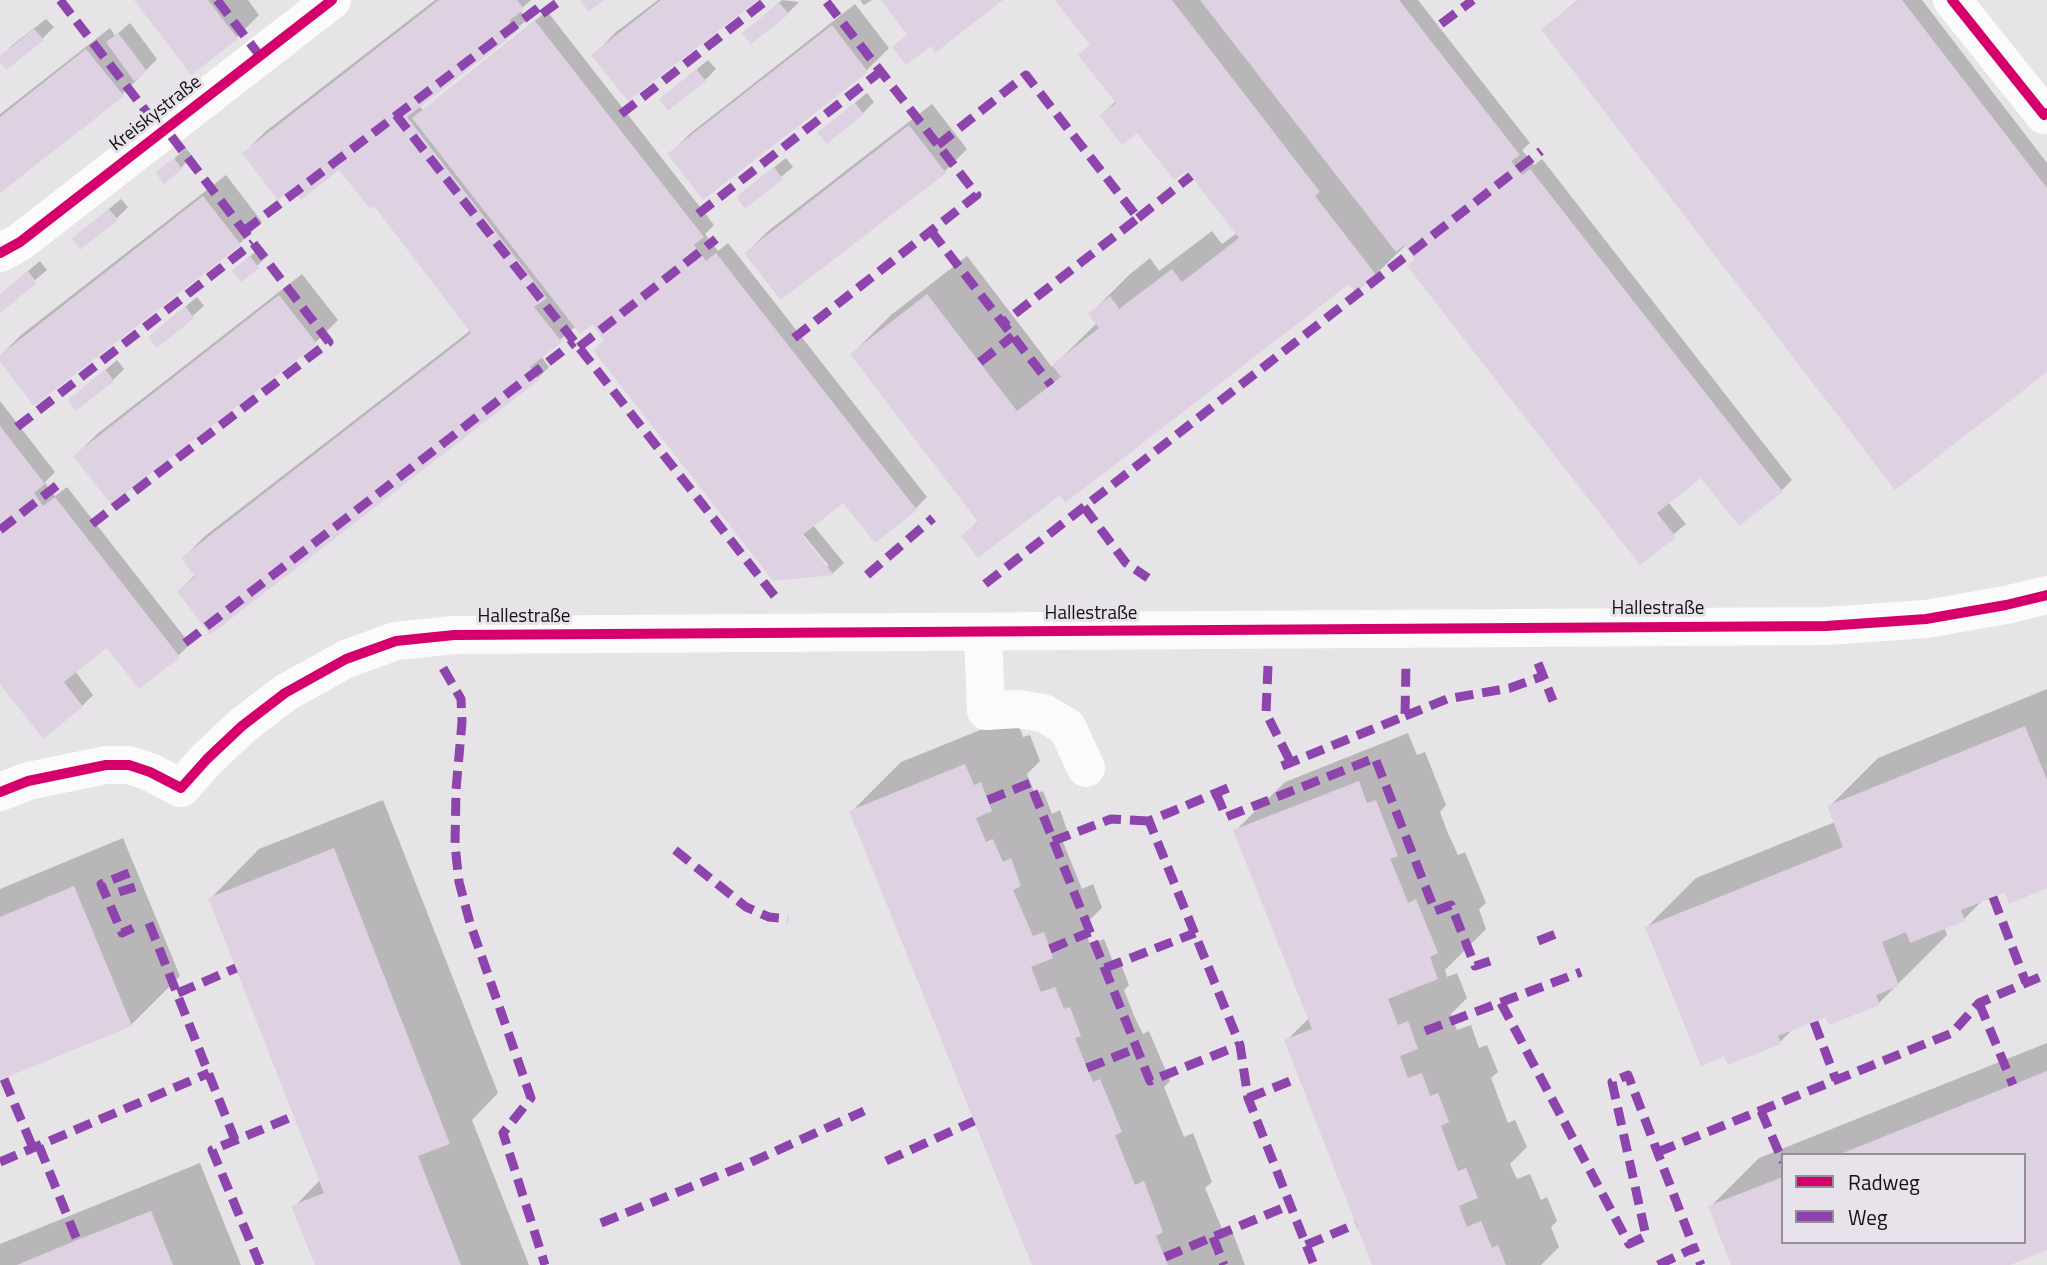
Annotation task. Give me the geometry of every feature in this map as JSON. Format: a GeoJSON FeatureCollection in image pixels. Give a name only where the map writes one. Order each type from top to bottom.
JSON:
{"type":"FeatureCollection","features":[{"type":"Feature","properties":{"kind":"street","name":"Kreiskystraße"},"geometry":{"type":"LineString","coordinates":[[0,253],[20,242],[331,0]]}},
{"type":"Feature","properties":{"kind":"street"},"geometry":{"type":"LineString","coordinates":[[1952,0],[2044,115],[2047,113]]}},
{"type":"Feature","properties":{"kind":"street","name":"Hallestraße"},"geometry":{"type":"LineString","coordinates":[[0,792],[28,781],[106,765],[129,765],[181,788],[242,726],[285,693],[345,660],[396,641],[475,635],[1826,626],[1927,619],[2047,595]]}},
{"type":"Feature","properties":{"kind":"street"},"geometry":{"type":"LineString","coordinates":[[983,632],[986,711],[1018,709],[1044,713],[1067,727],[1086,768]]}},
{"type":"Feature","properties":{"kind":"building"},"geometry":{"type":"Polygon","coordinates":[[[134,0],[208,0],[238,39],[191,75],[134,0]]]}},
{"type":"Feature","properties":{"kind":"building"},"geometry":{"type":"Polygon","coordinates":[[[439,0],[517,0],[524,9],[509,21],[517,32],[407,117],[547,298],[534,307],[562,342],[530,367],[539,380],[210,635],[177,591],[195,577],[181,558],[471,333],[374,206],[370,209],[339,170],[301,200],[292,189],[278,200],[242,153],[439,0]]]}},
{"type":"Feature","properties":{"kind":"building"},"geometry":{"type":"Polygon","coordinates":[[[580,0],[604,0],[589,12],[580,0]]]}},
{"type":"Feature","properties":{"kind":"building"},"geometry":{"type":"Polygon","coordinates":[[[661,0],[758,0],[628,101],[591,55],[661,0]]]}},
{"type":"Feature","properties":{"kind":"building"},"geometry":{"type":"Polygon","coordinates":[[[881,0],[1003,0],[935,53],[931,46],[906,65],[892,47],[907,35],[881,0]]]}},
{"type":"Feature","properties":{"kind":"building"},"geometry":{"type":"Polygon","coordinates":[[[1055,0],[1172,0],[1320,192],[1315,196],[1377,276],[1355,292],[1349,284],[1065,503],[1060,495],[978,558],[961,536],[978,522],[850,354],[927,294],[1017,411],[1061,377],[1052,365],[1099,328],[1088,314],[1110,296],[1119,309],[1172,269],[1182,282],[1239,238],[1187,171],[1174,180],[1137,133],[1122,145],[1099,115],[1116,103],[1078,55],[1090,45],[1055,0]]]}},
{"type":"Feature","properties":{"kind":"building"},"geometry":{"type":"Polygon","coordinates":[[[1200,0],[1399,0],[1520,155],[1511,161],[1522,175],[1530,169],[1783,492],[1739,526],[1701,478],[1657,513],[1676,537],[1640,565],[1407,266],[1415,259],[1404,245],[1396,252],[1200,0]]]}},
{"type":"Feature","properties":{"kind":"building"},"geometry":{"type":"Polygon","coordinates":[[[1579,0],[1902,0],[2047,188],[2047,372],[1895,490],[1541,29],[1579,0]]]}},
{"type":"Feature","properties":{"kind":"building"},"geometry":{"type":"Polygon","coordinates":[[[779,3],[789,14],[751,44],[742,33],[779,3]]]}},
{"type":"Feature","properties":{"kind":"building"},"geometry":{"type":"Polygon","coordinates":[[[535,21],[704,237],[694,245],[706,261],[716,253],[917,510],[875,543],[843,503],[802,535],[834,575],[773,581],[593,350],[604,340],[593,325],[580,334],[412,118],[535,21]]]}},
{"type":"Feature","properties":{"kind":"building"},"geometry":{"type":"Polygon","coordinates":[[[832,25],[868,72],[703,200],[667,154],[832,25]]]}},
{"type":"Feature","properties":{"kind":"building"},"geometry":{"type":"Polygon","coordinates":[[[34,29],[44,40],[6,70],[0,62],[0,56],[34,29]]]}},
{"type":"Feature","properties":{"kind":"building"},"geometry":{"type":"Polygon","coordinates":[[[118,33],[147,71],[134,81],[106,42],[118,33]]]}},
{"type":"Feature","properties":{"kind":"building"},"geometry":{"type":"Polygon","coordinates":[[[86,49],[124,96],[0,193],[0,117],[86,49]]]}},
{"type":"Feature","properties":{"kind":"building"},"geometry":{"type":"Polygon","coordinates":[[[696,69],[706,81],[668,111],[659,99],[696,69]]]}},
{"type":"Feature","properties":{"kind":"building"},"geometry":{"type":"Polygon","coordinates":[[[855,103],[864,114],[827,144],[817,132],[855,103]]]}},
{"type":"Feature","properties":{"kind":"building"},"geometry":{"type":"Polygon","coordinates":[[[909,125],[946,173],[781,300],[744,253],[909,125]]]}},
{"type":"Feature","properties":{"kind":"building"},"geometry":{"type":"Polygon","coordinates":[[[174,158],[182,169],[164,184],[155,172],[174,158]]]}},
{"type":"Feature","properties":{"kind":"building"},"geometry":{"type":"Polygon","coordinates":[[[774,167],[783,179],[745,209],[736,197],[774,167]]]}},
{"type":"Feature","properties":{"kind":"building"},"geometry":{"type":"Polygon","coordinates":[[[203,196],[241,245],[34,406],[0,362],[0,355],[203,196]]]}},
{"type":"Feature","properties":{"kind":"building"},"geometry":{"type":"Polygon","coordinates":[[[109,209],[118,220],[80,250],[72,238],[109,209]]]}},
{"type":"Feature","properties":{"kind":"building"},"geometry":{"type":"Polygon","coordinates":[[[250,256],[259,268],[241,282],[232,271],[250,256]]]}},
{"type":"Feature","properties":{"kind":"building"},"geometry":{"type":"Polygon","coordinates":[[[28,271],[37,283],[0,313],[0,294],[28,271]]]}},
{"type":"Feature","properties":{"kind":"building"},"geometry":{"type":"Polygon","coordinates":[[[279,295],[317,344],[111,504],[73,456],[279,295]]]}},
{"type":"Feature","properties":{"kind":"building"},"geometry":{"type":"Polygon","coordinates":[[[185,306],[194,318],[157,348],[148,337],[185,306]]]}},
{"type":"Feature","properties":{"kind":"building"},"geometry":{"type":"Polygon","coordinates":[[[105,369],[114,381],[76,411],[68,400],[105,369]]]}},
{"type":"Feature","properties":{"kind":"building"},"geometry":{"type":"Polygon","coordinates":[[[0,426],[45,484],[34,493],[43,506],[55,497],[180,657],[139,689],[107,648],[64,682],[83,707],[43,739],[0,684],[0,426]]]}},
{"type":"Feature","properties":{"kind":"building"},"geometry":{"type":"Polygon","coordinates":[[[2025,726],[2047,780],[2047,888],[2009,904],[2005,893],[1961,910],[1965,921],[1910,943],[1906,932],[1882,942],[1899,986],[1876,995],[1880,1005],[1829,1025],[1825,1017],[1778,1036],[1781,1044],[1728,1065],[1724,1056],[1701,1066],[1645,927],[1843,847],[1827,806],[2025,726]]]}},
{"type":"Feature","properties":{"kind":"building"},"geometry":{"type":"Polygon","coordinates":[[[965,764],[974,785],[981,782],[992,811],[976,818],[986,842],[993,839],[1003,862],[1011,858],[1021,886],[1013,890],[1033,936],[1044,932],[1053,958],[1031,967],[1041,992],[1055,987],[1064,1009],[1070,1007],[1081,1036],[1075,1038],[1087,1068],[1093,1082],[1100,1079],[1122,1132],[1115,1135],[1135,1185],[1144,1181],[1163,1232],[1156,1236],[1168,1265],[1032,1265],[849,811],[965,764]]]}},
{"type":"Feature","properties":{"kind":"building"},"geometry":{"type":"Polygon","coordinates":[[[1359,781],[1367,803],[1376,800],[1398,856],[1390,859],[1408,903],[1416,899],[1438,953],[1430,957],[1438,979],[1388,999],[1398,1025],[1408,1021],[1418,1049],[1400,1056],[1408,1078],[1422,1073],[1430,1096],[1438,1093],[1449,1122],[1441,1126],[1458,1171],[1466,1168],[1478,1198],[1459,1206],[1467,1227],[1481,1221],[1492,1248],[1498,1245],[1506,1265],[1372,1265],[1284,1040],[1312,1029],[1233,830],[1359,781]]]}},
{"type":"Feature","properties":{"kind":"building"},"geometry":{"type":"Polygon","coordinates":[[[334,848],[450,1144],[418,1156],[461,1265],[315,1265],[291,1206],[324,1193],[208,898],[334,848]]]}},
{"type":"Feature","properties":{"kind":"building"},"geometry":{"type":"Polygon","coordinates":[[[74,886],[132,1026],[0,1080],[0,917],[74,886]]]}},
{"type":"Feature","properties":{"kind":"building"},"geometry":{"type":"Polygon","coordinates":[[[2047,1071],[2047,1250],[2010,1265],[1731,1265],[1708,1206],[1781,1178],[1781,1244],[2026,1244],[2026,1153],[1843,1153],[2047,1071]]]}},
{"type":"Feature","properties":{"kind":"building"},"geometry":{"type":"Polygon","coordinates":[[[151,1211],[173,1265],[17,1265],[77,1240],[151,1211]]]}},
{"type":"Feature","properties":{"kind":"marked path"},"geometry":{"type":"LineString","coordinates":[[60,0],[162,132]]}},
{"type":"Feature","properties":{"kind":"marked path"},"geometry":{"type":"LineString","coordinates":[[217,0],[260,56]]}},
{"type":"Feature","properties":{"kind":"marked path"},"geometry":{"type":"LineString","coordinates":[[542,14],[561,0]]}},
{"type":"Feature","properties":{"kind":"marked path"},"geometry":{"type":"LineString","coordinates":[[621,114],[767,0]]}},
{"type":"Feature","properties":{"kind":"marked path"},"geometry":{"type":"LineString","coordinates":[[794,338],[977,195],[825,0]]}},
{"type":"Feature","properties":{"kind":"marked path"},"geometry":{"type":"LineString","coordinates":[[1441,24],[1473,0]]}},
{"type":"Feature","properties":{"kind":"marked path"},"geometry":{"type":"LineString","coordinates":[[244,231],[538,8]]}},
{"type":"Feature","properties":{"kind":"marked path"},"geometry":{"type":"LineString","coordinates":[[698,214],[881,71]]}},
{"type":"Feature","properties":{"kind":"marked path"},"geometry":{"type":"LineString","coordinates":[[938,145],[1026,75],[1138,218],[1003,323]]}},
{"type":"Feature","properties":{"kind":"marked path"},"geometry":{"type":"LineString","coordinates":[[396,115],[777,599]]}},
{"type":"Feature","properties":{"kind":"marked path"},"geometry":{"type":"LineString","coordinates":[[92,524],[329,342],[165,128]]}},
{"type":"Feature","properties":{"kind":"marked path"},"geometry":{"type":"LineString","coordinates":[[985,584],[1541,151]]}},
{"type":"Feature","properties":{"kind":"marked path"},"geometry":{"type":"LineString","coordinates":[[1138,218],[1191,176]]}},
{"type":"Feature","properties":{"kind":"marked path"},"geometry":{"type":"LineString","coordinates":[[931,231],[1051,385]]}},
{"type":"Feature","properties":{"kind":"marked path"},"geometry":{"type":"LineString","coordinates":[[579,347],[716,239]]}},
{"type":"Feature","properties":{"kind":"marked path"},"geometry":{"type":"LineString","coordinates":[[17,427],[253,243]]}},
{"type":"Feature","properties":{"kind":"marked path"},"geometry":{"type":"LineString","coordinates":[[980,362],[1013,336]]}},
{"type":"Feature","properties":{"kind":"marked path"},"geometry":{"type":"LineString","coordinates":[[185,643],[574,342]]}},
{"type":"Feature","properties":{"kind":"marked path"},"geometry":{"type":"LineString","coordinates":[[0,530],[60,483]]}},
{"type":"Feature","properties":{"kind":"marked path"},"geometry":{"type":"LineString","coordinates":[[1084,507],[1126,563],[1148,578]]}},
{"type":"Feature","properties":{"kind":"marked path"},"geometry":{"type":"LineString","coordinates":[[867,575],[933,518]]}},
{"type":"Feature","properties":{"kind":"marked path"},"geometry":{"type":"LineString","coordinates":[[1538,663],[1553,701]]}},
{"type":"Feature","properties":{"kind":"marked path"},"geometry":{"type":"LineString","coordinates":[[1282,766],[1405,716],[1406,664]]}},
{"type":"Feature","properties":{"kind":"marked path"},"geometry":{"type":"LineString","coordinates":[[1268,666],[1266,713],[1291,763]]}},
{"type":"Feature","properties":{"kind":"marked path"},"geometry":{"type":"LineString","coordinates":[[443,668],[461,699],[455,845],[459,882],[470,923],[531,1098],[503,1133],[545,1265]]}},
{"type":"Feature","properties":{"kind":"marked path"},"geometry":{"type":"LineString","coordinates":[[1405,716],[1447,699],[1510,688],[1543,676]]}},
{"type":"Feature","properties":{"kind":"marked path"},"geometry":{"type":"LineString","coordinates":[[1216,793],[1226,817],[1375,758],[1435,911],[1451,905],[1475,966],[1490,961]]}},
{"type":"Feature","properties":{"kind":"marked path"},"geometry":{"type":"LineString","coordinates":[[988,800],[1030,783],[1150,1081],[1240,1045]]}},
{"type":"Feature","properties":{"kind":"marked path"},"geometry":{"type":"LineString","coordinates":[[1228,788],[1149,821],[1240,1045],[1248,1098],[1314,1265]]}},
{"type":"Feature","properties":{"kind":"marked path"},"geometry":{"type":"LineString","coordinates":[[1053,841],[1111,819],[1149,821]]}},
{"type":"Feature","properties":{"kind":"marked path"},"geometry":{"type":"LineString","coordinates":[[675,850],[746,907],[769,917],[788,919]]}},
{"type":"Feature","properties":{"kind":"marked path"},"geometry":{"type":"LineString","coordinates":[[129,873],[101,884],[122,933],[133,928]]}},
{"type":"Feature","properties":{"kind":"marked path"},"geometry":{"type":"LineString","coordinates":[[119,892],[135,887]]}},
{"type":"Feature","properties":{"kind":"marked path"},"geometry":{"type":"LineString","coordinates":[[1993,897],[2026,983]]}},
{"type":"Feature","properties":{"kind":"marked path"},"geometry":{"type":"LineString","coordinates":[[149,923],[235,1140]]}},
{"type":"Feature","properties":{"kind":"marked path"},"geometry":{"type":"LineString","coordinates":[[1538,941],[1563,931]]}},
{"type":"Feature","properties":{"kind":"marked path"},"geometry":{"type":"LineString","coordinates":[[1050,949],[1090,932]]}},
{"type":"Feature","properties":{"kind":"marked path"},"geometry":{"type":"LineString","coordinates":[[1105,968],[1195,933]]}},
{"type":"Feature","properties":{"kind":"marked path"},"geometry":{"type":"LineString","coordinates":[[178,993],[236,968]]}},
{"type":"Feature","properties":{"kind":"marked path"},"geometry":{"type":"LineString","coordinates":[[1425,1031],[1581,972]]}},
{"type":"Feature","properties":{"kind":"marked path"},"geometry":{"type":"LineString","coordinates":[[1658,1152],[1952,1033],[1979,1003],[2047,974]]}},
{"type":"Feature","properties":{"kind":"marked path"},"geometry":{"type":"LineString","coordinates":[[1501,1003],[1629,1244],[1646,1236],[1612,1082],[1628,1075],[1694,1248]]}},
{"type":"Feature","properties":{"kind":"marked path"},"geometry":{"type":"LineString","coordinates":[[1979,1003],[2013,1085]]}},
{"type":"Feature","properties":{"kind":"marked path"},"geometry":{"type":"LineString","coordinates":[[1814,1022],[1836,1080]]}},
{"type":"Feature","properties":{"kind":"marked path"},"geometry":{"type":"LineString","coordinates":[[1087,1068],[1137,1048]]}},
{"type":"Feature","properties":{"kind":"marked path"},"geometry":{"type":"LineString","coordinates":[[0,1162],[209,1073]]}},
{"type":"Feature","properties":{"kind":"marked path"},"geometry":{"type":"LineString","coordinates":[[1248,1098],[1298,1078]]}},
{"type":"Feature","properties":{"kind":"marked path"},"geometry":{"type":"LineString","coordinates":[[4,1079],[33,1148]]}},
{"type":"Feature","properties":{"kind":"marked path"},"geometry":{"type":"LineString","coordinates":[[601,1223],[745,1165],[864,1111]]}},
{"type":"Feature","properties":{"kind":"marked path"},"geometry":{"type":"LineString","coordinates":[[1761,1111],[1781,1157]]}},
{"type":"Feature","properties":{"kind":"marked path"},"geometry":{"type":"LineString","coordinates":[[260,1265],[212,1150],[294,1116]]}},
{"type":"Feature","properties":{"kind":"marked path"},"geometry":{"type":"LineString","coordinates":[[886,1161],[974,1121]]}},
{"type":"Feature","properties":{"kind":"marked path"},"geometry":{"type":"LineString","coordinates":[[39,1146],[77,1240]]}},
{"type":"Feature","properties":{"kind":"marked path"},"geometry":{"type":"LineString","coordinates":[[1165,1257],[1290,1205]]}},
{"type":"Feature","properties":{"kind":"marked path"},"geometry":{"type":"LineString","coordinates":[[1306,1245],[1356,1224]]}},
{"type":"Feature","properties":{"kind":"marked path"},"geometry":{"type":"LineString","coordinates":[[1213,1237],[1224,1265]]}},
{"type":"Feature","properties":{"kind":"marked path"},"geometry":{"type":"LineString","coordinates":[[1658,1265],[1694,1248],[1701,1265]]}},
{"type":"Feature","properties":{"kind":"cycle path"},"geometry":{"type":"LineString","coordinates":[[0,253],[20,242],[332,0]]}},
{"type":"Feature","properties":{"kind":"cycle path"},"geometry":{"type":"LineString","coordinates":[[1952,0],[2044,115],[2047,113]]}},
{"type":"Feature","properties":{"kind":"cycle path"},"geometry":{"type":"LineString","coordinates":[[0,792],[28,781],[106,765],[129,765],[181,788],[242,726],[285,693],[346,659],[396,641],[454,635],[1826,626],[1926,619],[2047,595]]}}]}
